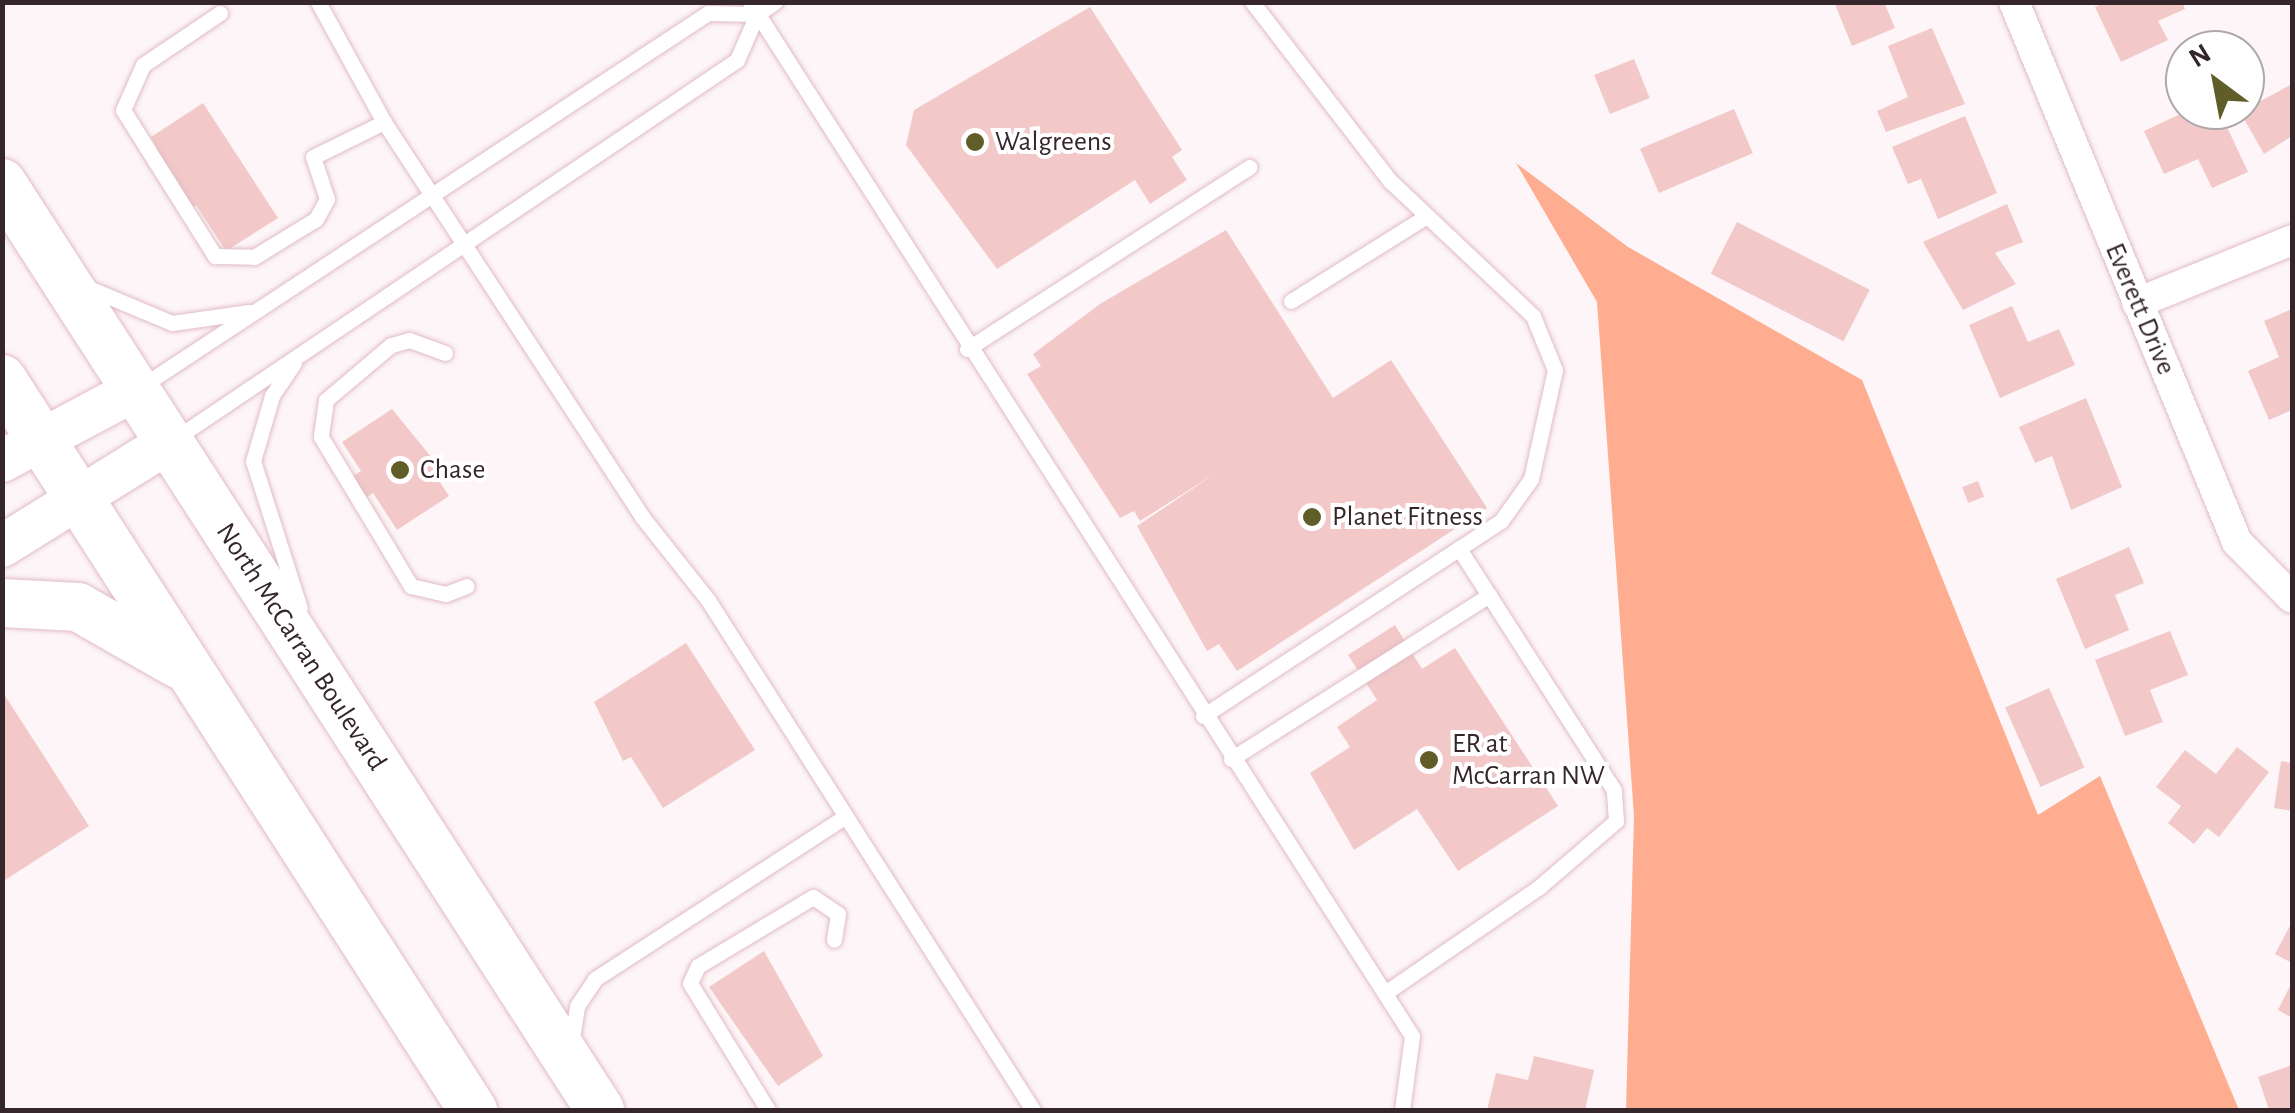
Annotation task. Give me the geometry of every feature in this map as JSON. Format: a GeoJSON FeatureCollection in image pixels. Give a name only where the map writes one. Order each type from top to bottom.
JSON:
{"type":"FeatureCollection","features":[{"type":"Feature","properties":{"kind":"main road","name":"North McCarran Boulevard"},"geometry":{"type":"LineString","coordinates":[[2,182],[590,1094]]}},
{"type":"Feature","properties":{"kind":"main road"},"geometry":{"type":"LineString","coordinates":[[2,379],[22,450],[80,497],[241,750]]}},
{"type":"Feature","properties":{"kind":"main road"},"geometry":{"type":"LineString","coordinates":[[22,450],[135,390]]}},
{"type":"Feature","properties":{"kind":"main road"},"geometry":{"type":"LineString","coordinates":[[2,546],[171,441]]}},
{"type":"Feature","properties":{"kind":"main road"},"geometry":{"type":"LineString","coordinates":[[2,603],[78,607],[145,642],[193,676],[473,1110]]}},
{"type":"Feature","properties":{"kind":"street","name":"Everett Drive"},"geometry":{"type":"LineString","coordinates":[[2014,2],[2237,542],[2292,598]]}},
{"type":"Feature","properties":{"kind":"street"},"geometry":{"type":"LineString","coordinates":[[2137,303],[2292,240]]}},
{"type":"Feature","properties":{"kind":"lane"},"geometry":{"type":"LineString","coordinates":[[318,2],[384,122],[435,190],[846,816],[1033,1110]]}},
{"type":"Feature","properties":{"kind":"lane"},"geometry":{"type":"LineString","coordinates":[[135,390],[708,14],[775,2]]}},
{"type":"Feature","properties":{"kind":"lane"},"geometry":{"type":"LineString","coordinates":[[1202,716],[1501,522],[1531,479],[1555,370],[1533,316],[1425,216],[1252,2]]}},
{"type":"Feature","properties":{"kind":"lane"},"geometry":{"type":"LineString","coordinates":[[171,441],[737,60],[753,8]]}},
{"type":"Feature","properties":{"kind":"lane"},"geometry":{"type":"LineString","coordinates":[[753,8],[1202,716],[1412,1036],[1402,1110]]}},
{"type":"Feature","properties":{"kind":"lane"},"geometry":{"type":"LineString","coordinates":[[220,13],[143,65],[123,110],[216,256],[254,257],[316,219],[328,199],[313,157],[384,122]]}},
{"type":"Feature","properties":{"kind":"lane"},"geometry":{"type":"LineString","coordinates":[[967,349],[1249,167]]}},
{"type":"Feature","properties":{"kind":"lane"},"geometry":{"type":"LineString","coordinates":[[1291,300],[1425,216]]}},
{"type":"Feature","properties":{"kind":"lane"},"geometry":{"type":"LineString","coordinates":[[60,272],[140,316],[172,322],[263,309]]}},
{"type":"Feature","properties":{"kind":"lane"},"geometry":{"type":"LineString","coordinates":[[445,353],[409,340],[391,346],[326,400],[321,437],[410,586],[446,594],[467,586]]}},
{"type":"Feature","properties":{"kind":"lane"},"geometry":{"type":"LineString","coordinates":[[300,354],[272,396],[254,461],[335,700]]}},
{"type":"Feature","properties":{"kind":"lane"},"geometry":{"type":"LineString","coordinates":[[1385,994],[1538,888],[1616,821],[1614,790],[1460,549]]}},
{"type":"Feature","properties":{"kind":"lane"},"geometry":{"type":"LineString","coordinates":[[1231,759],[1488,595]]}},
{"type":"Feature","properties":{"kind":"lane"},"geometry":{"type":"LineString","coordinates":[[590,1094],[577,1006],[595,979],[846,816]]}},
{"type":"Feature","properties":{"kind":"lane"},"geometry":{"type":"LineString","coordinates":[[768,1110],[690,983],[698,966],[814,897],[838,914],[834,940]]}},
{"type":"Feature","properties":{"kind":"shaded area"},"geometry":{"type":"Polygon","coordinates":[[[1516,163],[1628,247],[1862,380],[2038,815],[2100,776],[2239,1110],[1626,1110],[1634,816],[1597,302],[1516,163]]]}},
{"type":"Feature","properties":{"kind":"building"},"geometry":{"type":"Polygon","coordinates":[[[1834,2],[1884,2],[1895,28],[1852,46],[1834,2]]]}},
{"type":"Feature","properties":{"kind":"building"},"geometry":{"type":"Polygon","coordinates":[[[2106,2],[2182,2],[2185,9],[2158,21],[2165,41],[2121,62],[2095,7],[2106,2]]]}},
{"type":"Feature","properties":{"kind":"building","name":"Walgreens"},"geometry":{"type":"Polygon","coordinates":[[[1090,7],[1182,150],[1172,157],[1187,180],[1150,204],[1135,180],[997,269],[906,145],[914,110],[1090,7]]]}},
{"type":"Feature","properties":{"kind":"building"},"geometry":{"type":"Polygon","coordinates":[[[1932,28],[1965,104],[1886,132],[1877,111],[1908,97],[1888,46],[1932,28]]]}},
{"type":"Feature","properties":{"kind":"building"},"geometry":{"type":"Polygon","coordinates":[[[1634,59],[1650,98],[1610,114],[1594,75],[1634,59]]]}},
{"type":"Feature","properties":{"kind":"building"},"geometry":{"type":"Polygon","coordinates":[[[2292,84],[2292,136],[2264,154],[2250,130],[2265,130],[2265,99],[2292,84]]]}},
{"type":"Feature","properties":{"kind":"building"},"geometry":{"type":"Polygon","coordinates":[[[203,103],[278,218],[226,251],[196,205],[188,210],[151,137],[203,103]]]}},
{"type":"Feature","properties":{"kind":"building"},"geometry":{"type":"Polygon","coordinates":[[[1734,109],[1753,153],[1659,193],[1640,149],[1734,109]]]}},
{"type":"Feature","properties":{"kind":"building"},"geometry":{"type":"Polygon","coordinates":[[[1965,116],[1997,193],[1938,219],[1921,179],[1908,184],[1892,147],[1965,116]]]}},
{"type":"Feature","properties":{"kind":"building"},"geometry":{"type":"Polygon","coordinates":[[[2165,121],[2165,130],[2228,130],[2248,172],[2212,188],[2198,159],[2164,174],[2144,131],[2165,121]]]}},
{"type":"Feature","properties":{"kind":"building"},"geometry":{"type":"Polygon","coordinates":[[[2007,204],[2023,242],[1995,253],[2016,284],[1963,310],[1923,242],[2007,204]]]}},
{"type":"Feature","properties":{"kind":"building"},"geometry":{"type":"Polygon","coordinates":[[[1737,222],[1870,290],[1843,341],[1711,274],[1737,222]]]}},
{"type":"Feature","properties":{"kind":"building"},"geometry":{"type":"Polygon","coordinates":[[[1226,230],[1333,398],[1391,360],[1487,508],[1237,671],[1219,644],[1207,651],[1137,526],[1216,473],[1140,521],[1134,511],[1120,518],[1027,374],[1041,366],[1033,354],[1100,304],[1226,230]]]}},
{"type":"Feature","properties":{"kind":"building"},"geometry":{"type":"Polygon","coordinates":[[[2012,306],[2028,342],[2059,329],[2075,365],[2000,398],[1969,325],[2012,306]]]}},
{"type":"Feature","properties":{"kind":"building"},"geometry":{"type":"Polygon","coordinates":[[[2292,309],[2292,410],[2269,420],[2248,371],[2279,357],[2264,321],[2292,309]]]}},
{"type":"Feature","properties":{"kind":"building"},"geometry":{"type":"Polygon","coordinates":[[[2086,398],[2122,487],[2071,510],[2052,456],[2035,463],[2019,427],[2086,398]]]}},
{"type":"Feature","properties":{"kind":"building","name":"Chase"},"geometry":{"type":"Polygon","coordinates":[[[392,409],[441,469],[434,473],[449,496],[397,530],[373,493],[362,500],[349,479],[361,471],[342,442],[392,409]]]}},
{"type":"Feature","properties":{"kind":"building"},"geometry":{"type":"Polygon","coordinates":[[[1978,481],[1984,497],[1968,503],[1962,487],[1978,481]]]}},
{"type":"Feature","properties":{"kind":"building"},"geometry":{"type":"Polygon","coordinates":[[[2129,547],[2144,583],[2115,595],[2129,630],[2085,649],[2056,579],[2129,547]]]}},
{"type":"Feature","properties":{"kind":"building","name":"ER at McCarran NW"},"geometry":{"type":"Polygon","coordinates":[[[1395,625],[1422,669],[1455,648],[1558,806],[1458,871],[1417,809],[1354,850],[1310,773],[1350,747],[1337,727],[1377,700],[1348,655],[1395,625]]]}},
{"type":"Feature","properties":{"kind":"building"},"geometry":{"type":"Polygon","coordinates":[[[2170,631],[2188,675],[2150,690],[2163,722],[2125,736],[2095,660],[2170,631]]]}},
{"type":"Feature","properties":{"kind":"building"},"geometry":{"type":"Polygon","coordinates":[[[686,643],[755,750],[663,808],[631,757],[623,761],[594,702],[686,643]]]}},
{"type":"Feature","properties":{"kind":"building"},"geometry":{"type":"Polygon","coordinates":[[[2049,688],[2084,767],[2041,787],[2005,708],[2049,688]]]}},
{"type":"Feature","properties":{"kind":"building"},"geometry":{"type":"Polygon","coordinates":[[[2,691],[89,826],[2,882],[2,691]]]}},
{"type":"Feature","properties":{"kind":"building"},"geometry":{"type":"Polygon","coordinates":[[[2237,747],[2269,772],[2219,837],[2207,828],[2194,844],[2168,823],[2181,806],[2156,787],[2185,750],[2216,774],[2237,747]]]}},
{"type":"Feature","properties":{"kind":"building"},"geometry":{"type":"Polygon","coordinates":[[[2281,761],[2292,763],[2292,811],[2274,808],[2281,761]]]}},
{"type":"Feature","properties":{"kind":"building"},"geometry":{"type":"Polygon","coordinates":[[[2292,922],[2292,963],[2275,954],[2292,922]]]}},
{"type":"Feature","properties":{"kind":"building"},"geometry":{"type":"Polygon","coordinates":[[[764,951],[823,1056],[778,1086],[709,987],[764,951]]]}},
{"type":"Feature","properties":{"kind":"building"},"geometry":{"type":"Polygon","coordinates":[[[2292,982],[2292,1018],[2278,1010],[2292,982]]]}},
{"type":"Feature","properties":{"kind":"building"},"geometry":{"type":"Polygon","coordinates":[[[1534,1056],[1594,1070],[1585,1110],[1487,1110],[1496,1073],[1528,1080],[1534,1056]]]}},
{"type":"Feature","properties":{"kind":"building"},"geometry":{"type":"Polygon","coordinates":[[[2292,1065],[2292,1110],[2269,1110],[2258,1077],[2292,1065]]]}},
{"type":"Feature","properties":{"kind":"place","name":"Walgreens"},"geometry":{"type":"Point","coordinates":[975,142]}},
{"type":"Feature","properties":{"kind":"place","name":"Chase"},"geometry":{"type":"Point","coordinates":[400,470]}},
{"type":"Feature","properties":{"kind":"place","name":"Planet Fitness"},"geometry":{"type":"Point","coordinates":[1312,517]}},
{"type":"Feature","properties":{"kind":"place","name":"ER at McCarran NW"},"geometry":{"type":"Point","coordinates":[1429,760]}}]}
